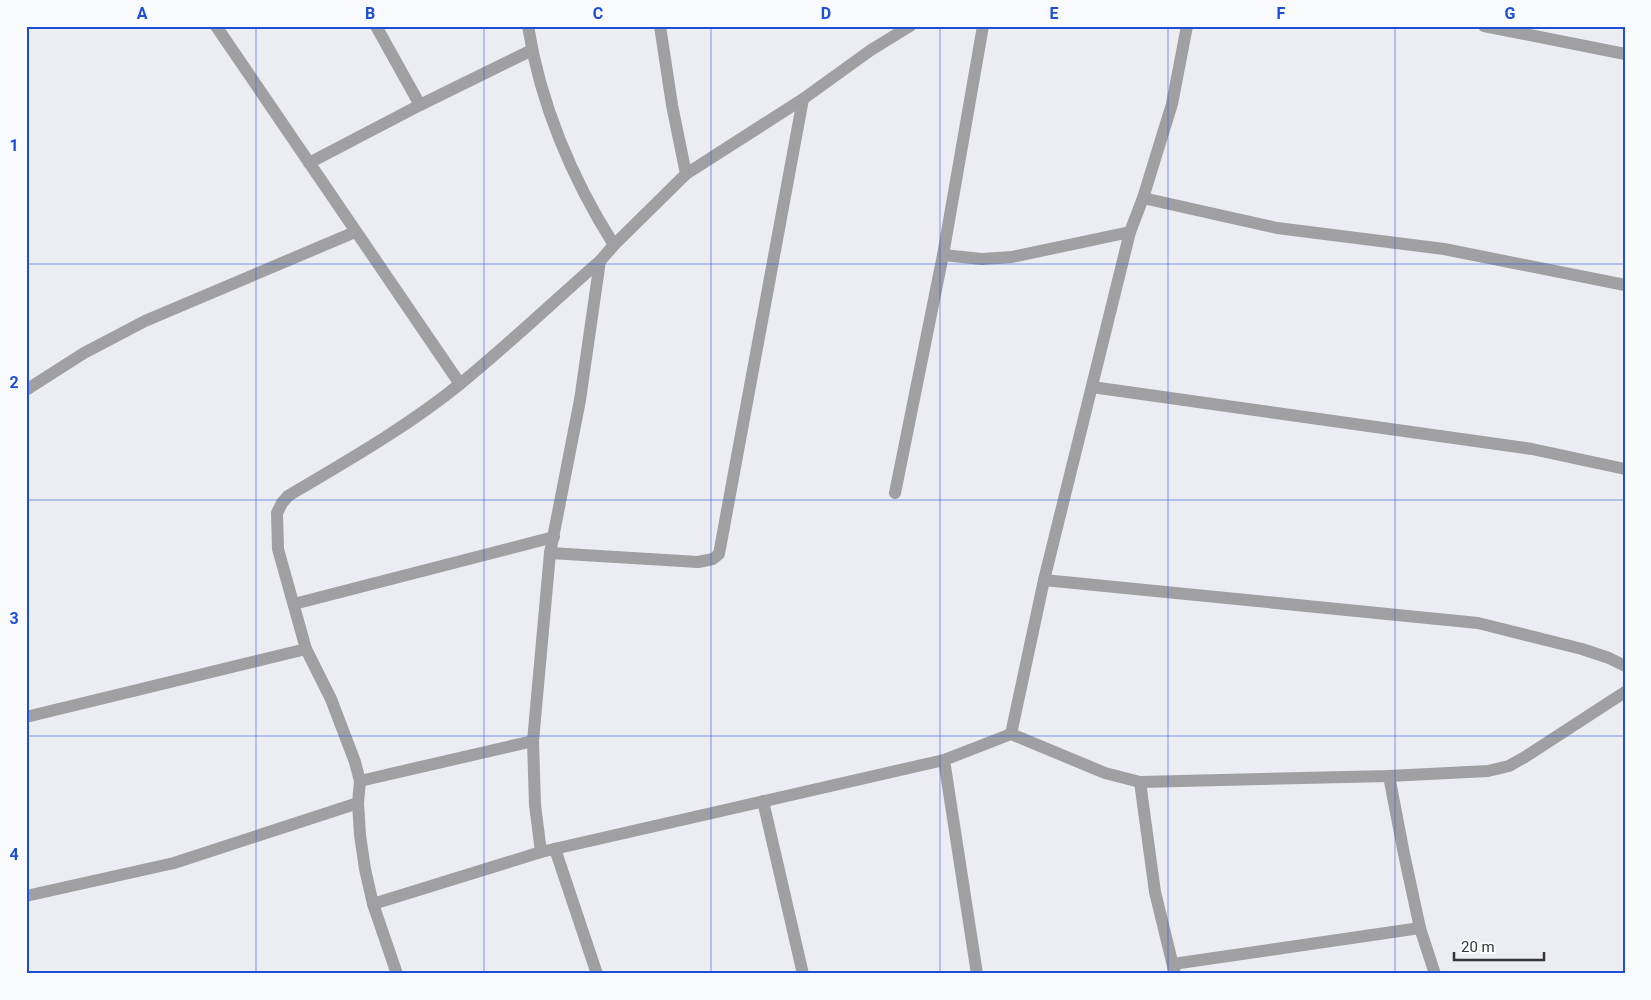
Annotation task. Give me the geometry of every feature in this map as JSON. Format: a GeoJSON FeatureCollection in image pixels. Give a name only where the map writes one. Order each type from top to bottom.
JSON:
{"type":"FeatureCollection","features":[{"type":"Feature","properties":{"kind":"street"},"geometry":{"type":"LineString","coordinates":[[216,26],[460,384]]}},
{"type":"Feature","properties":{"kind":"street"},"geometry":{"type":"LineString","coordinates":[[376,26],[420,105]]}},
{"type":"Feature","properties":{"kind":"street"},"geometry":{"type":"LineString","coordinates":[[528,26],[532,50],[544,94],[562,145],[594,214],[614,245]]}},
{"type":"Feature","properties":{"kind":"street"},"geometry":{"type":"LineString","coordinates":[[660,26],[672,105],[686,174]]}},
{"type":"Feature","properties":{"kind":"street"},"geometry":{"type":"LineString","coordinates":[[397,974],[373,904],[361,843],[358,802],[360,781],[355,762],[332,699],[306,649],[278,549],[277,513],[282,503],[288,496],[395,430],[460,384],[600,261],[686,174],[803,100],[871,50],[910,26]]}},
{"type":"Feature","properties":{"kind":"street"},"geometry":{"type":"LineString","coordinates":[[895,494],[943,255],[983,26]]}},
{"type":"Feature","properties":{"kind":"street"},"geometry":{"type":"LineString","coordinates":[[1011,734],[1044,580],[1130,232],[1143,198],[1172,104],[1187,26]]}},
{"type":"Feature","properties":{"kind":"street"},"geometry":{"type":"LineString","coordinates":[[1484,26],[1625,54]]}},
{"type":"Feature","properties":{"kind":"street"},"geometry":{"type":"LineString","coordinates":[[309,163],[420,105],[532,50]]}},
{"type":"Feature","properties":{"kind":"street"},"geometry":{"type":"LineString","coordinates":[[550,553],[698,562],[714,559],[719,554],[803,100]]}},
{"type":"Feature","properties":{"kind":"street"},"geometry":{"type":"LineString","coordinates":[[1143,198],[1277,228],[1444,249],[1625,285]]}},
{"type":"Feature","properties":{"kind":"street"},"geometry":{"type":"LineString","coordinates":[[26,390],[84,353],[145,322],[355,232]]}},
{"type":"Feature","properties":{"kind":"street"},"geometry":{"type":"LineString","coordinates":[[943,255],[982,259],[1012,257],[1130,232]]}},
{"type":"Feature","properties":{"kind":"street"},"geometry":{"type":"LineString","coordinates":[[541,852],[535,804],[533,741],[550,553],[580,400],[600,261]]}},
{"type":"Feature","properties":{"kind":"street"},"geometry":{"type":"LineString","coordinates":[[1092,387],[1532,450],[1625,469]]}},
{"type":"Feature","properties":{"kind":"street"},"geometry":{"type":"LineString","coordinates":[[294,604],[554,537]]}},
{"type":"Feature","properties":{"kind":"street"},"geometry":{"type":"LineString","coordinates":[[1044,580],[1478,623],[1582,649],[1609,658],[1625,666]]}},
{"type":"Feature","properties":{"kind":"street"},"geometry":{"type":"LineString","coordinates":[[26,716],[306,649]]}},
{"type":"Feature","properties":{"kind":"street"},"geometry":{"type":"LineString","coordinates":[[373,904],[541,852],[944,760],[1011,734],[1105,773],[1140,782],[1389,776],[1488,771],[1509,766],[1625,692]]}},
{"type":"Feature","properties":{"kind":"street"},"geometry":{"type":"LineString","coordinates":[[360,781],[533,741]]}},
{"type":"Feature","properties":{"kind":"street"},"geometry":{"type":"LineString","coordinates":[[944,760],[977,974]]}},
{"type":"Feature","properties":{"kind":"street"},"geometry":{"type":"LineString","coordinates":[[1389,776],[1420,928],[1435,974]]}},
{"type":"Feature","properties":{"kind":"street"},"geometry":{"type":"LineString","coordinates":[[1140,782],[1155,892],[1174,969],[1420,928]]}},
{"type":"Feature","properties":{"kind":"street"},"geometry":{"type":"LineString","coordinates":[[762,801],[803,974]]}},
{"type":"Feature","properties":{"kind":"street"},"geometry":{"type":"LineString","coordinates":[[26,896],[174,863],[358,802]]}},
{"type":"Feature","properties":{"kind":"street"},"geometry":{"type":"LineString","coordinates":[[555,849],[598,974]]}}]}
